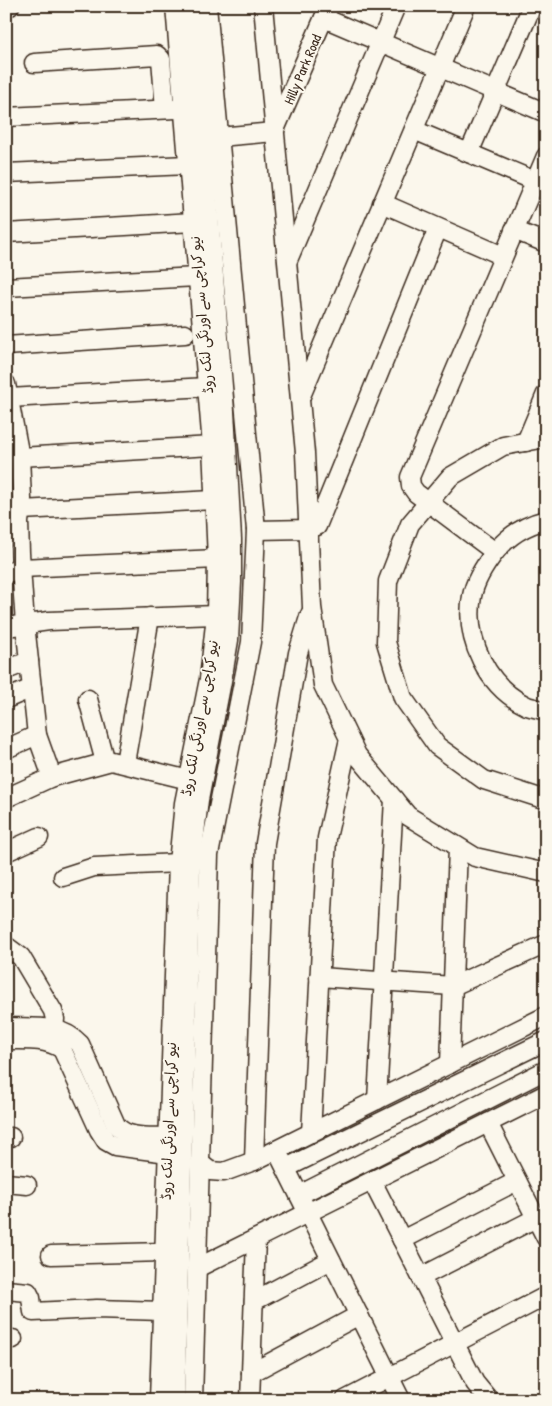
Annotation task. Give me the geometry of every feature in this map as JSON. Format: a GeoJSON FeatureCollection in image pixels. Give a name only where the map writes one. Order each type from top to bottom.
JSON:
{"type":"FeatureCollection","features":[{"type":"Feature","properties":{"kind":"street","name":"نیو کراچی سے اورنگی لنک روڈ"},"geometry":{"type":"LineString","coordinates":[[175,6],[193,222],[204,287],[224,539],[217,559],[216,615],[209,680],[184,803],[178,863],[168,1145],[175,1400]]}},
{"type":"Feature","properties":{"kind":"street","name":"نیو کراچی سے اورنگی لنک روڈ"},"geometry":{"type":"LineString","coordinates":[[159,1400],[162,1310],[170,1241],[191,867],[199,800],[229,640],[232,582],[214,500],[207,387],[192,6]]}},
{"type":"Feature","properties":{"kind":"street"},"geometry":{"type":"LineString","coordinates":[[193,1400],[209,856],[251,642],[256,530],[207,6]]}},
{"type":"Feature","properties":{"kind":"street"},"geometry":{"type":"LineString","coordinates":[[262,6],[304,453],[312,608],[323,685],[357,755],[408,816],[475,857],[546,873]]}},
{"type":"Feature","properties":{"kind":"street"},"geometry":{"type":"LineString","coordinates":[[287,263],[396,6]]}},
{"type":"Feature","properties":{"kind":"street"},"geometry":{"type":"LineString","coordinates":[[299,399],[466,6]]}},
{"type":"Feature","properties":{"kind":"street"},"geometry":{"type":"LineString","coordinates":[[469,153],[532,6]]}},
{"type":"Feature","properties":{"kind":"street"},"geometry":{"type":"LineString","coordinates":[[326,12],[381,43],[546,113]]}},
{"type":"Feature","properties":{"kind":"street","name":"Hilly Park Road"},"geometry":{"type":"LineString","coordinates":[[274,132],[326,12]]}},
{"type":"Feature","properties":{"kind":"street"},"geometry":{"type":"LineString","coordinates":[[34,63],[157,56],[161,59],[165,110]]}},
{"type":"Feature","properties":{"kind":"street"},"geometry":{"type":"LineString","coordinates":[[6,117],[183,109]]}},
{"type":"Feature","properties":{"kind":"street"},"geometry":{"type":"LineString","coordinates":[[414,130],[535,181]]}},
{"type":"Feature","properties":{"kind":"street"},"geometry":{"type":"LineString","coordinates":[[219,137],[274,132]]}},
{"type":"Feature","properties":{"kind":"street"},"geometry":{"type":"LineString","coordinates":[[495,552],[416,493],[411,486],[410,477],[546,156]]}},
{"type":"Feature","properties":{"kind":"street"},"geometry":{"type":"LineString","coordinates":[[6,173],[188,165]]}},
{"type":"Feature","properties":{"kind":"street"},"geometry":{"type":"LineString","coordinates":[[382,203],[503,256]]}},
{"type":"Feature","properties":{"kind":"street"},"geometry":{"type":"LineString","coordinates":[[6,233],[193,222]]}},
{"type":"Feature","properties":{"kind":"street"},"geometry":{"type":"LineString","coordinates":[[256,530],[308,529],[318,526],[438,228]]}},
{"type":"Feature","properties":{"kind":"street"},"geometry":{"type":"LineString","coordinates":[[514,230],[546,244]]}},
{"type":"Feature","properties":{"kind":"street"},"geometry":{"type":"LineString","coordinates":[[6,287],[204,287]]}},
{"type":"Feature","properties":{"kind":"street"},"geometry":{"type":"LineString","coordinates":[[6,346],[185,334]]}},
{"type":"Feature","properties":{"kind":"street"},"geometry":{"type":"LineString","coordinates":[[52,777],[37,736],[25,624],[14,571],[14,483],[20,457],[11,437],[7,391],[207,387]]}},
{"type":"Feature","properties":{"kind":"street"},"geometry":{"type":"LineString","coordinates":[[526,442],[546,394]]}},
{"type":"Feature","properties":{"kind":"street"},"geometry":{"type":"LineString","coordinates":[[546,438],[503,446],[450,477],[410,524],[388,581],[386,642],[402,698],[437,746],[484,780],[540,798],[546,798]]}},
{"type":"Feature","properties":{"kind":"street"},"geometry":{"type":"LineString","coordinates":[[20,457],[212,446]]}},
{"type":"Feature","properties":{"kind":"street"},"geometry":{"type":"LineString","coordinates":[[15,520],[214,500]]}},
{"type":"Feature","properties":{"kind":"street"},"geometry":{"type":"LineString","coordinates":[[546,520],[533,523],[505,540],[484,565],[472,596],[471,629],[481,660],[500,687],[527,706],[546,711]]}},
{"type":"Feature","properties":{"kind":"street"},"geometry":{"type":"LineString","coordinates":[[14,571],[217,559]]}},
{"type":"Feature","properties":{"kind":"street"},"geometry":{"type":"LineString","coordinates":[[254,1161],[265,842],[298,653],[312,608]]}},
{"type":"Feature","properties":{"kind":"street"},"geometry":{"type":"LineString","coordinates":[[6,627],[49,621],[216,615]]}},
{"type":"Feature","properties":{"kind":"street"},"geometry":{"type":"LineString","coordinates":[[125,764],[150,617]]}},
{"type":"Feature","properties":{"kind":"street"},"geometry":{"type":"LineString","coordinates":[[6,670],[29,661]]}},
{"type":"Feature","properties":{"kind":"street"},"geometry":{"type":"LineString","coordinates":[[6,699],[32,688]]}},
{"type":"Feature","properties":{"kind":"street"},"geometry":{"type":"LineString","coordinates":[[88,699],[105,762]]}},
{"type":"Feature","properties":{"kind":"street"},"geometry":{"type":"LineString","coordinates":[[6,749],[37,736]]}},
{"type":"Feature","properties":{"kind":"street"},"geometry":{"type":"LineString","coordinates":[[310,1133],[327,838],[349,739]]}},
{"type":"Feature","properties":{"kind":"street"},"geometry":{"type":"LineString","coordinates":[[6,798],[52,777],[105,762],[125,764],[189,780]]}},
{"type":"Feature","properties":{"kind":"street"},"geometry":{"type":"LineString","coordinates":[[377,1100],[394,799]]}},
{"type":"Feature","properties":{"kind":"street"},"geometry":{"type":"LineString","coordinates":[[6,852],[40,837]]}},
{"type":"Feature","properties":{"kind":"street"},"geometry":{"type":"LineString","coordinates":[[450,1064],[458,847]]}},
{"type":"Feature","properties":{"kind":"street"},"geometry":{"type":"LineString","coordinates":[[63,877],[94,867],[178,863]]}},
{"type":"Feature","properties":{"kind":"street"},"geometry":{"type":"LineString","coordinates":[[319,977],[453,986],[546,944]]}},
{"type":"Feature","properties":{"kind":"street"},"geometry":{"type":"LineString","coordinates":[[6,946],[21,957],[48,1004],[55,1019],[54,1036],[67,1058],[99,1130],[106,1141],[115,1146],[168,1145]]}},
{"type":"Feature","properties":{"kind":"street"},"geometry":{"type":"LineString","coordinates":[[200,1163],[210,1171],[224,1172],[254,1161],[546,1016]]}},
{"type":"Feature","properties":{"kind":"street"},"geometry":{"type":"LineString","coordinates":[[6,1027],[54,1036]]}},
{"type":"Feature","properties":{"kind":"street"},"geometry":{"type":"LineString","coordinates":[[6,1040],[41,1041],[54,1036]]}},
{"type":"Feature","properties":{"kind":"street"},"geometry":{"type":"LineString","coordinates":[[286,1168],[546,1041]]}},
{"type":"Feature","properties":{"kind":"street"},"geometry":{"type":"LineString","coordinates":[[299,1195],[546,1070]]}},
{"type":"Feature","properties":{"kind":"street"},"geometry":{"type":"LineString","coordinates":[[197,1268],[546,1094]]}},
{"type":"Feature","properties":{"kind":"street"},"geometry":{"type":"LineString","coordinates":[[488,1123],[546,1238]]}},
{"type":"Feature","properties":{"kind":"street"},"geometry":{"type":"LineString","coordinates":[[276,1150],[400,1400]]}},
{"type":"Feature","properties":{"kind":"street"},"geometry":{"type":"LineString","coordinates":[[372,1181],[475,1383],[489,1400]]}},
{"type":"Feature","properties":{"kind":"street"},"geometry":{"type":"LineString","coordinates":[[402,1240],[517,1181]]}},
{"type":"Feature","properties":{"kind":"street"},"geometry":{"type":"LineString","coordinates":[[6,1184],[27,1184]]}},
{"type":"Feature","properties":{"kind":"street"},"geometry":{"type":"LineString","coordinates":[[421,1277],[536,1218]]}},
{"type":"Feature","properties":{"kind":"street"},"geometry":{"type":"LineString","coordinates":[[250,1400],[256,1239]]}},
{"type":"Feature","properties":{"kind":"street"},"geometry":{"type":"LineString","coordinates":[[51,1255],[170,1241]]}},
{"type":"Feature","properties":{"kind":"street"},"geometry":{"type":"LineString","coordinates":[[254,1301],[332,1260]]}},
{"type":"Feature","properties":{"kind":"street"},"geometry":{"type":"LineString","coordinates":[[6,1290],[28,1292],[33,1312],[97,1309],[162,1310]]}},
{"type":"Feature","properties":{"kind":"street"},"geometry":{"type":"LineString","coordinates":[[345,1400],[546,1296]]}},
{"type":"Feature","properties":{"kind":"street"},"geometry":{"type":"LineString","coordinates":[[528,1305],[546,1307]]}},
{"type":"Feature","properties":{"kind":"street"},"geometry":{"type":"LineString","coordinates":[[251,1373],[359,1315]]}}]}
